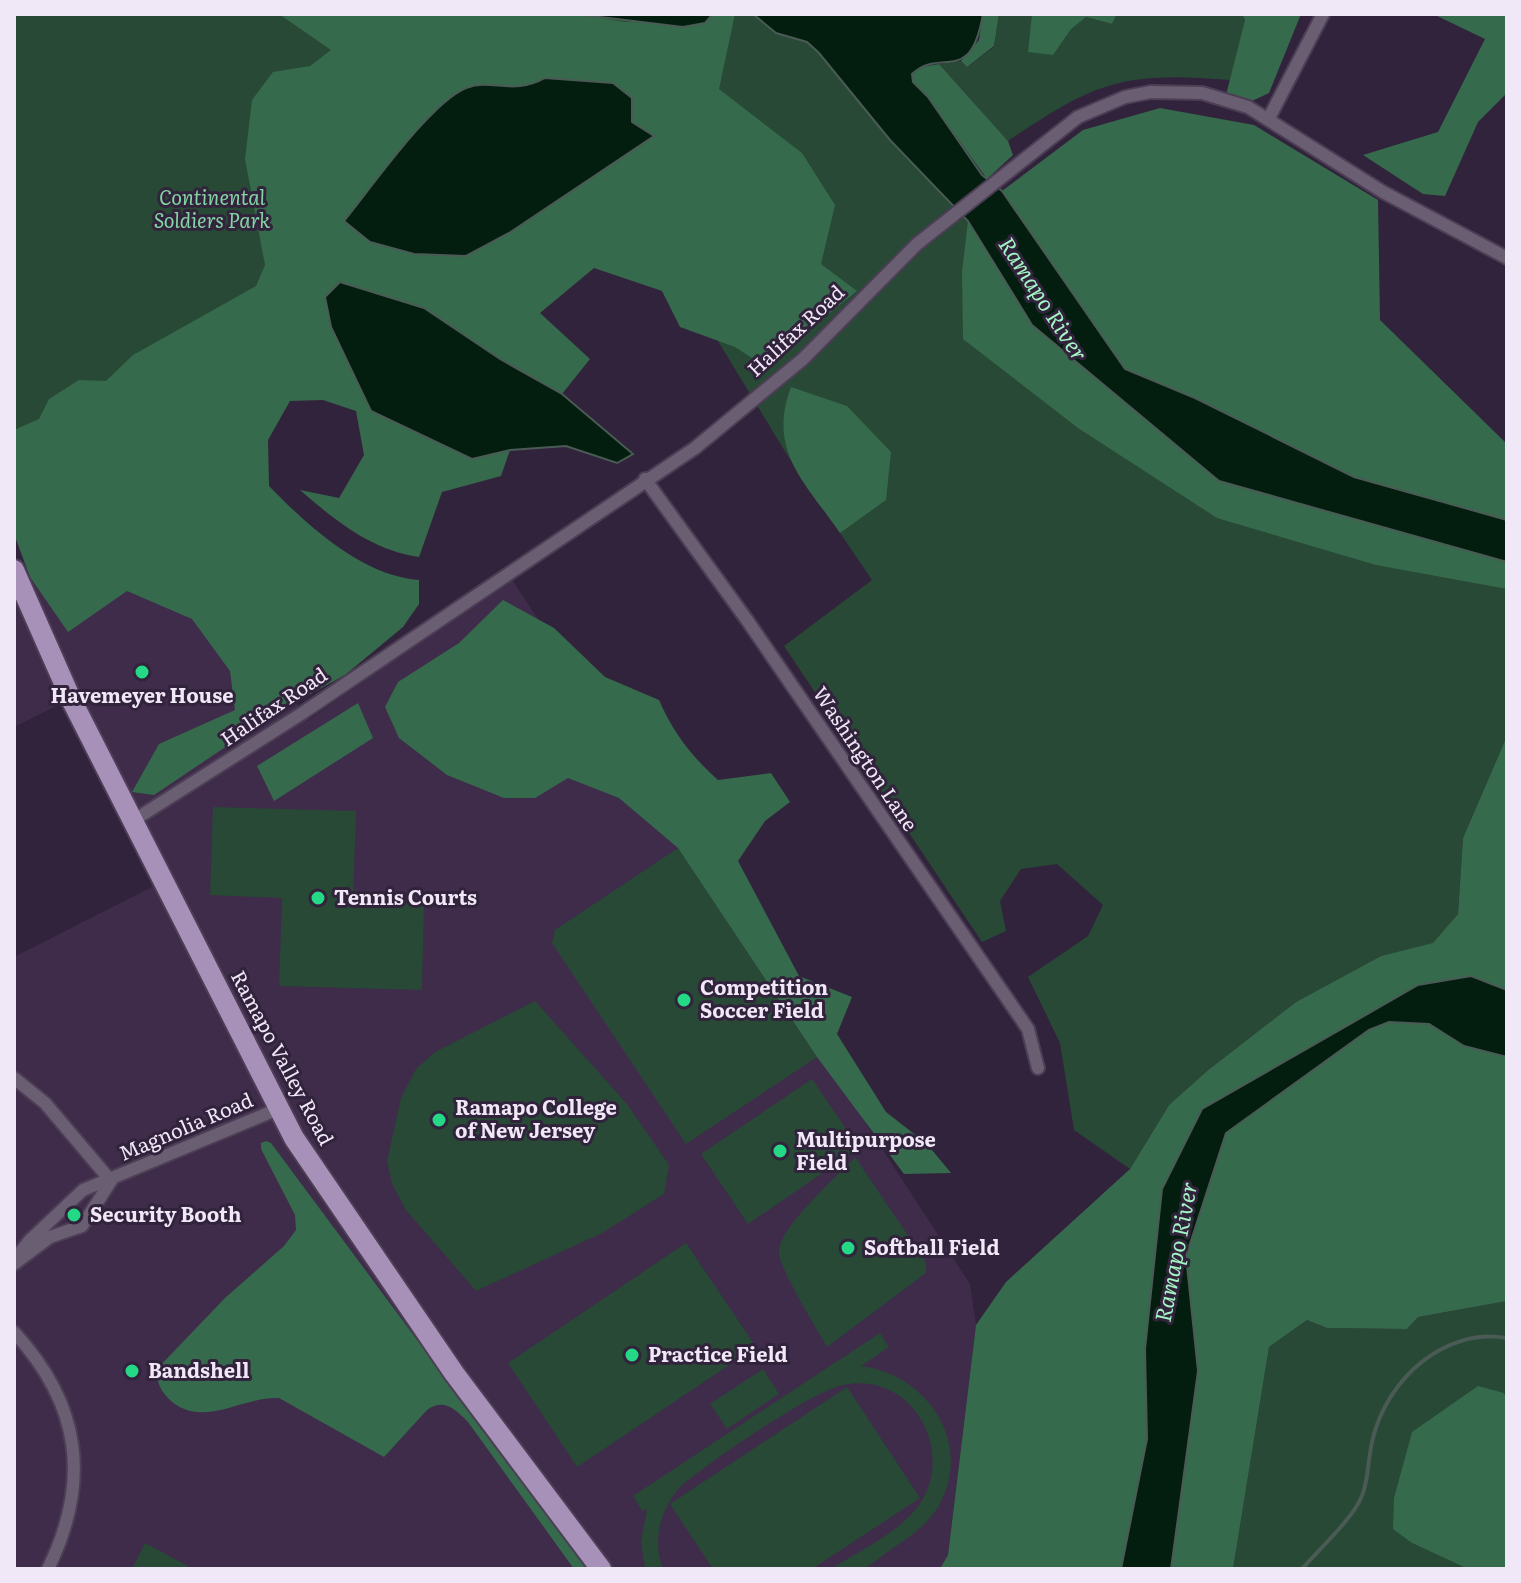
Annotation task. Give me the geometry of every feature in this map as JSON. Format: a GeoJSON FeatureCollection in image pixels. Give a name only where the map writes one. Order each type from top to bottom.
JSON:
{"type":"FeatureCollection","features":[{"type":"Feature","properties":{"kind":"main road","name":"Ramapo Valley Road"},"geometry":{"type":"LineString","coordinates":[[14,570],[65,687],[131,822],[278,1109],[306,1157],[454,1373],[601,1569]]}},
{"type":"Feature","properties":{"kind":"street"},"geometry":{"type":"LineString","coordinates":[[1269,118],[1323,14]]}},
{"type":"Feature","properties":{"kind":"street","name":"Halifax Road"},"geometry":{"type":"LineString","coordinates":[[131,822],[289,722],[695,448],[803,359],[917,244],[999,177],[1078,117],[1125,97],[1151,92],[1202,93],[1236,102],[1269,118],[1383,192],[1507,258]]}},
{"type":"Feature","properties":{"kind":"street","name":"Washington Lane"},"geometry":{"type":"LineString","coordinates":[[645,479],[747,620],[1028,1029],[1038,1068]]}},
{"type":"Feature","properties":{"kind":"street"},"geometry":{"type":"LineString","coordinates":[[14,1078],[45,1103],[111,1181]]}},
{"type":"Feature","properties":{"kind":"street","name":"Magnolia Road"},"geometry":{"type":"LineString","coordinates":[[14,1262],[30,1240],[83,1190],[111,1181],[278,1109]]}},
{"type":"Feature","properties":{"kind":"street","name":"Magnolia Road"},"geometry":{"type":"LineString","coordinates":[[14,1262],[50,1237],[82,1226],[111,1181]]}},
{"type":"Feature","properties":{"kind":"street"},"geometry":{"type":"LineString","coordinates":[[14,1332],[50,1378],[65,1412],[74,1445],[76,1486],[69,1519],[48,1569]]}},
{"type":"Feature","properties":{"kind":"shaded area","name":"Ramapo College of New Jersey"},"geometry":{"type":"Polygon","coordinates":[[[173,479],[307,721],[511,578],[970,1284],[976,1325],[946,1569],[14,1569],[14,957],[162,882],[70,699],[14,727],[14,588],[173,479]]]}},
{"type":"Feature","properties":{"kind":"green space","name":"Continental Soldiers Park"},"geometry":{"type":"Polygon","coordinates":[[[14,14],[788,14],[890,140],[968,221],[1079,428],[1507,589],[1507,736],[1463,838],[1458,914],[1433,944],[1381,956],[1296,1002],[1207,1071],[1169,1105],[1130,1169],[1074,1130],[1060,1043],[1028,977],[1088,936],[1103,905],[1057,864],[1021,869],[1000,901],[1006,931],[982,942],[784,646],[872,580],[786,453],[620,180],[14,534],[14,14]]]}},
{"type":"Feature","properties":{"kind":"green space"},"geometry":{"type":"Polygon","coordinates":[[[279,14],[575,14],[625,22],[705,23],[713,14],[735,14],[719,89],[802,153],[835,205],[821,264],[857,291],[764,366],[735,347],[680,327],[662,291],[594,268],[540,313],[590,359],[562,394],[500,359],[325,297],[331,327],[430,437],[472,459],[510,450],[501,476],[442,492],[419,557],[385,548],[341,523],[300,490],[339,498],[364,455],[356,411],[323,400],[290,401],[268,440],[269,486],[318,532],[357,559],[377,569],[419,580],[419,604],[403,627],[345,675],[276,713],[154,795],[132,792],[159,744],[235,710],[230,671],[192,619],[127,591],[68,632],[30,577],[14,534],[14,430],[39,419],[49,399],[79,380],[106,381],[133,355],[256,286],[265,265],[245,159],[252,100],[273,72],[310,66],[331,50],[279,14]],[[545,78],[523,86],[476,85],[467,88],[452,96],[419,127],[344,220],[466,256],[509,233],[653,137],[632,122],[613,83],[545,78]]]}},
{"type":"Feature","properties":{"kind":"green space"},"geometry":{"type":"Polygon","coordinates":[[[983,14],[999,14],[994,46],[967,67],[961,61],[979,40],[983,14]]]}},
{"type":"Feature","properties":{"kind":"green space"},"geometry":{"type":"Polygon","coordinates":[[[999,14],[1032,14],[1029,51],[1086,17],[1112,24],[1117,14],[1242,14],[1245,20],[1231,80],[1163,77],[1112,85],[1065,105],[1008,141],[939,64],[961,61],[967,67],[994,47],[999,14]]]}},
{"type":"Feature","properties":{"kind":"green space"},"geometry":{"type":"Polygon","coordinates":[[[1032,14],[1117,14],[1112,24],[1086,17],[1071,29],[1053,55],[1028,52],[1032,14]]]}},
{"type":"Feature","properties":{"kind":"green space"},"geometry":{"type":"Polygon","coordinates":[[[1242,14],[1301,14],[1269,93],[1252,101],[1226,95],[1245,20],[1242,14]]]}},
{"type":"Feature","properties":{"kind":"green space"},"geometry":{"type":"Polygon","coordinates":[[[1433,14],[1507,14],[1507,93],[1478,122],[1445,196],[1423,194],[1363,155],[1438,132],[1485,39],[1433,14]]]}},
{"type":"Feature","properties":{"kind":"green space"},"geometry":{"type":"Polygon","coordinates":[[[939,64],[1008,141],[1013,155],[987,179],[928,97],[913,82],[912,74],[917,68],[939,64]]]}},
{"type":"Feature","properties":{"kind":"green space"},"geometry":{"type":"Polygon","coordinates":[[[1160,108],[1254,125],[1378,200],[1380,320],[1507,444],[1507,520],[1354,477],[1195,398],[1125,370],[1002,191],[1083,130],[1160,108]]]}},
{"type":"Feature","properties":{"kind":"green space"},"geometry":{"type":"Polygon","coordinates":[[[968,221],[1032,325],[1219,481],[1507,562],[1507,589],[1376,565],[1217,518],[1078,428],[963,339],[962,272],[968,221]]]}},
{"type":"Feature","properties":{"kind":"green space"},"geometry":{"type":"Polygon","coordinates":[[[791,387],[847,406],[891,452],[886,500],[840,533],[793,465],[787,448],[785,410],[791,387]]]}},
{"type":"Feature","properties":{"kind":"green space"},"geometry":{"type":"Polygon","coordinates":[[[503,600],[554,628],[605,677],[659,700],[684,743],[718,780],[771,773],[790,802],[765,821],[738,861],[799,976],[852,997],[837,1034],[886,1112],[927,1144],[951,1173],[904,1174],[817,1057],[678,848],[619,798],[568,778],[535,798],[504,798],[447,775],[399,738],[385,707],[398,682],[459,643],[503,600]]]}},
{"type":"Feature","properties":{"kind":"green space"},"geometry":{"type":"Polygon","coordinates":[[[358,703],[373,738],[274,801],[257,766],[358,703]]]}},
{"type":"Feature","properties":{"kind":"green space"},"geometry":{"type":"Polygon","coordinates":[[[1507,736],[1507,990],[1471,976],[1202,1109],[1145,1349],[1147,1439],[1121,1569],[940,1569],[948,1555],[976,1325],[1006,1282],[1130,1169],[1169,1105],[1207,1071],[1296,1002],[1381,956],[1433,943],[1458,914],[1463,838],[1507,736]]]}},
{"type":"Feature","properties":{"kind":"green space","name":"Tennis Courts"},"geometry":{"type":"Polygon","coordinates":[[[213,807],[356,811],[353,899],[424,902],[422,990],[279,986],[282,898],[210,895],[213,807]]]}},
{"type":"Feature","properties":{"kind":"green space","name":"Competition Soccer Field"},"geometry":{"type":"Polygon","coordinates":[[[678,848],[817,1057],[686,1144],[552,943],[555,930],[678,848]]]}},
{"type":"Feature","properties":{"kind":"green space"},"geometry":{"type":"Polygon","coordinates":[[[535,1001],[627,1104],[669,1165],[664,1194],[602,1233],[476,1291],[406,1210],[392,1184],[387,1161],[401,1098],[416,1069],[435,1052],[535,1001]]]}},
{"type":"Feature","properties":{"kind":"green space"},"geometry":{"type":"Polygon","coordinates":[[[1389,1022],[1429,1024],[1464,1046],[1507,1057],[1507,1301],[1418,1317],[1407,1329],[1327,1328],[1307,1320],[1269,1347],[1233,1569],[1171,1569],[1198,1371],[1186,1256],[1226,1132],[1369,1029],[1389,1022]]]}},
{"type":"Feature","properties":{"kind":"green space","name":"Multipurpose Field"},"geometry":{"type":"Polygon","coordinates":[[[812,1079],[859,1148],[748,1224],[701,1154],[812,1079]]]}},
{"type":"Feature","properties":{"kind":"green space"},"geometry":{"type":"Polygon","coordinates":[[[261,1143],[271,1143],[587,1569],[574,1569],[468,1422],[449,1407],[439,1405],[427,1410],[384,1457],[279,1398],[222,1410],[194,1412],[180,1407],[165,1395],[158,1381],[157,1369],[225,1298],[284,1246],[296,1230],[295,1215],[261,1149],[261,1143]]]}},
{"type":"Feature","properties":{"kind":"green space","name":"Softball Field"},"geometry":{"type":"Polygon","coordinates":[[[855,1157],[926,1262],[926,1273],[827,1347],[792,1286],[779,1253],[781,1243],[798,1217],[855,1157]]]}},
{"type":"Feature","properties":{"kind":"green space","name":"Practice Field"},"geometry":{"type":"Polygon","coordinates":[[[686,1243],[756,1347],[577,1467],[508,1363],[686,1243]]]}},
{"type":"Feature","properties":{"kind":"green space"},"geometry":{"type":"Polygon","coordinates":[[[1507,1301],[1507,1399],[1504,1393],[1412,1543],[1468,1569],[1233,1569],[1269,1347],[1307,1320],[1327,1328],[1407,1329],[1418,1317],[1507,1301]]]}},
{"type":"Feature","properties":{"kind":"green space"},"geometry":{"type":"Polygon","coordinates":[[[880,1333],[889,1347],[861,1366],[885,1372],[906,1383],[924,1398],[938,1416],[947,1437],[951,1460],[948,1483],[938,1507],[923,1525],[862,1569],[831,1569],[911,1515],[929,1483],[933,1461],[930,1439],[921,1419],[907,1402],[889,1390],[867,1384],[843,1385],[784,1414],[679,1488],[667,1506],[658,1537],[663,1569],[645,1569],[641,1542],[647,1509],[642,1511],[633,1496],[880,1333]]]}},
{"type":"Feature","properties":{"kind":"green space"},"geometry":{"type":"Polygon","coordinates":[[[763,1369],[779,1394],[727,1429],[710,1404],[763,1369]]]}},
{"type":"Feature","properties":{"kind":"green space"},"geometry":{"type":"Polygon","coordinates":[[[1478,1386],[1504,1393],[1507,1399],[1507,1569],[1468,1569],[1412,1543],[1393,1529],[1394,1498],[1412,1432],[1478,1386]]]}},
{"type":"Feature","properties":{"kind":"green space"},"geometry":{"type":"Polygon","coordinates":[[[847,1387],[920,1498],[812,1569],[713,1569],[670,1504],[847,1387]]]}},
{"type":"Feature","properties":{"kind":"green space"},"geometry":{"type":"Polygon","coordinates":[[[145,1543],[188,1566],[187,1569],[132,1569],[145,1543]]]}},
{"type":"Feature","properties":{"kind":"water"},"geometry":{"type":"Polygon","coordinates":[[[575,14],[713,14],[705,23],[683,27],[575,14]]]}},
{"type":"Feature","properties":{"kind":"water","name":"Ramapo River"},"geometry":{"type":"Polygon","coordinates":[[[753,14],[983,14],[971,51],[954,61],[923,66],[912,74],[913,82],[928,97],[982,175],[1002,191],[1125,369],[1195,398],[1354,477],[1507,520],[1507,562],[1219,481],[1032,325],[968,221],[890,140],[819,53],[807,42],[776,33],[753,14]]]}},
{"type":"Feature","properties":{"kind":"water"},"geometry":{"type":"Polygon","coordinates":[[[545,78],[613,83],[632,98],[632,122],[654,136],[509,233],[466,256],[414,254],[370,242],[344,221],[419,128],[452,97],[475,85],[523,86],[545,78]]]}},
{"type":"Feature","properties":{"kind":"water"},"geometry":{"type":"Polygon","coordinates":[[[340,282],[424,308],[500,359],[562,394],[633,454],[617,463],[566,446],[510,450],[472,459],[371,411],[331,327],[325,297],[340,282]]]}},
{"type":"Feature","properties":{"kind":"water","name":"Ramapo River"},"geometry":{"type":"Polygon","coordinates":[[[1471,976],[1507,990],[1507,1057],[1464,1046],[1429,1024],[1389,1022],[1369,1030],[1226,1133],[1186,1256],[1198,1371],[1171,1569],[1121,1569],[1147,1439],[1145,1349],[1162,1189],[1202,1109],[1418,985],[1471,976]]]}},
{"type":"Feature","properties":{"kind":"waterway"},"geometry":{"type":"LineString","coordinates":[[1302,1569],[1359,1502],[1380,1417],[1405,1378],[1422,1362],[1461,1341],[1484,1337],[1507,1338]]}},
{"type":"Feature","properties":{"kind":"place","name":"Havemeyer House"},"geometry":{"type":"Point","coordinates":[142,672]}},
{"type":"Feature","properties":{"kind":"place","name":"Tennis Courts"},"geometry":{"type":"Point","coordinates":[318,898]}},
{"type":"Feature","properties":{"kind":"place","name":"Competition Soccer Field"},"geometry":{"type":"Point","coordinates":[684,1000]}},
{"type":"Feature","properties":{"kind":"place","name":"Ramapo College of New Jersey"},"geometry":{"type":"Point","coordinates":[439,1120]}},
{"type":"Feature","properties":{"kind":"place","name":"Multipurpose Field"},"geometry":{"type":"Point","coordinates":[780,1151]}},
{"type":"Feature","properties":{"kind":"place","name":"Security Booth"},"geometry":{"type":"Point","coordinates":[74,1215]}},
{"type":"Feature","properties":{"kind":"place","name":"Softball Field"},"geometry":{"type":"Point","coordinates":[848,1248]}},
{"type":"Feature","properties":{"kind":"place","name":"Practice Field"},"geometry":{"type":"Point","coordinates":[632,1355]}},
{"type":"Feature","properties":{"kind":"place","name":"Bandshell"},"geometry":{"type":"Point","coordinates":[132,1371]}}]}
